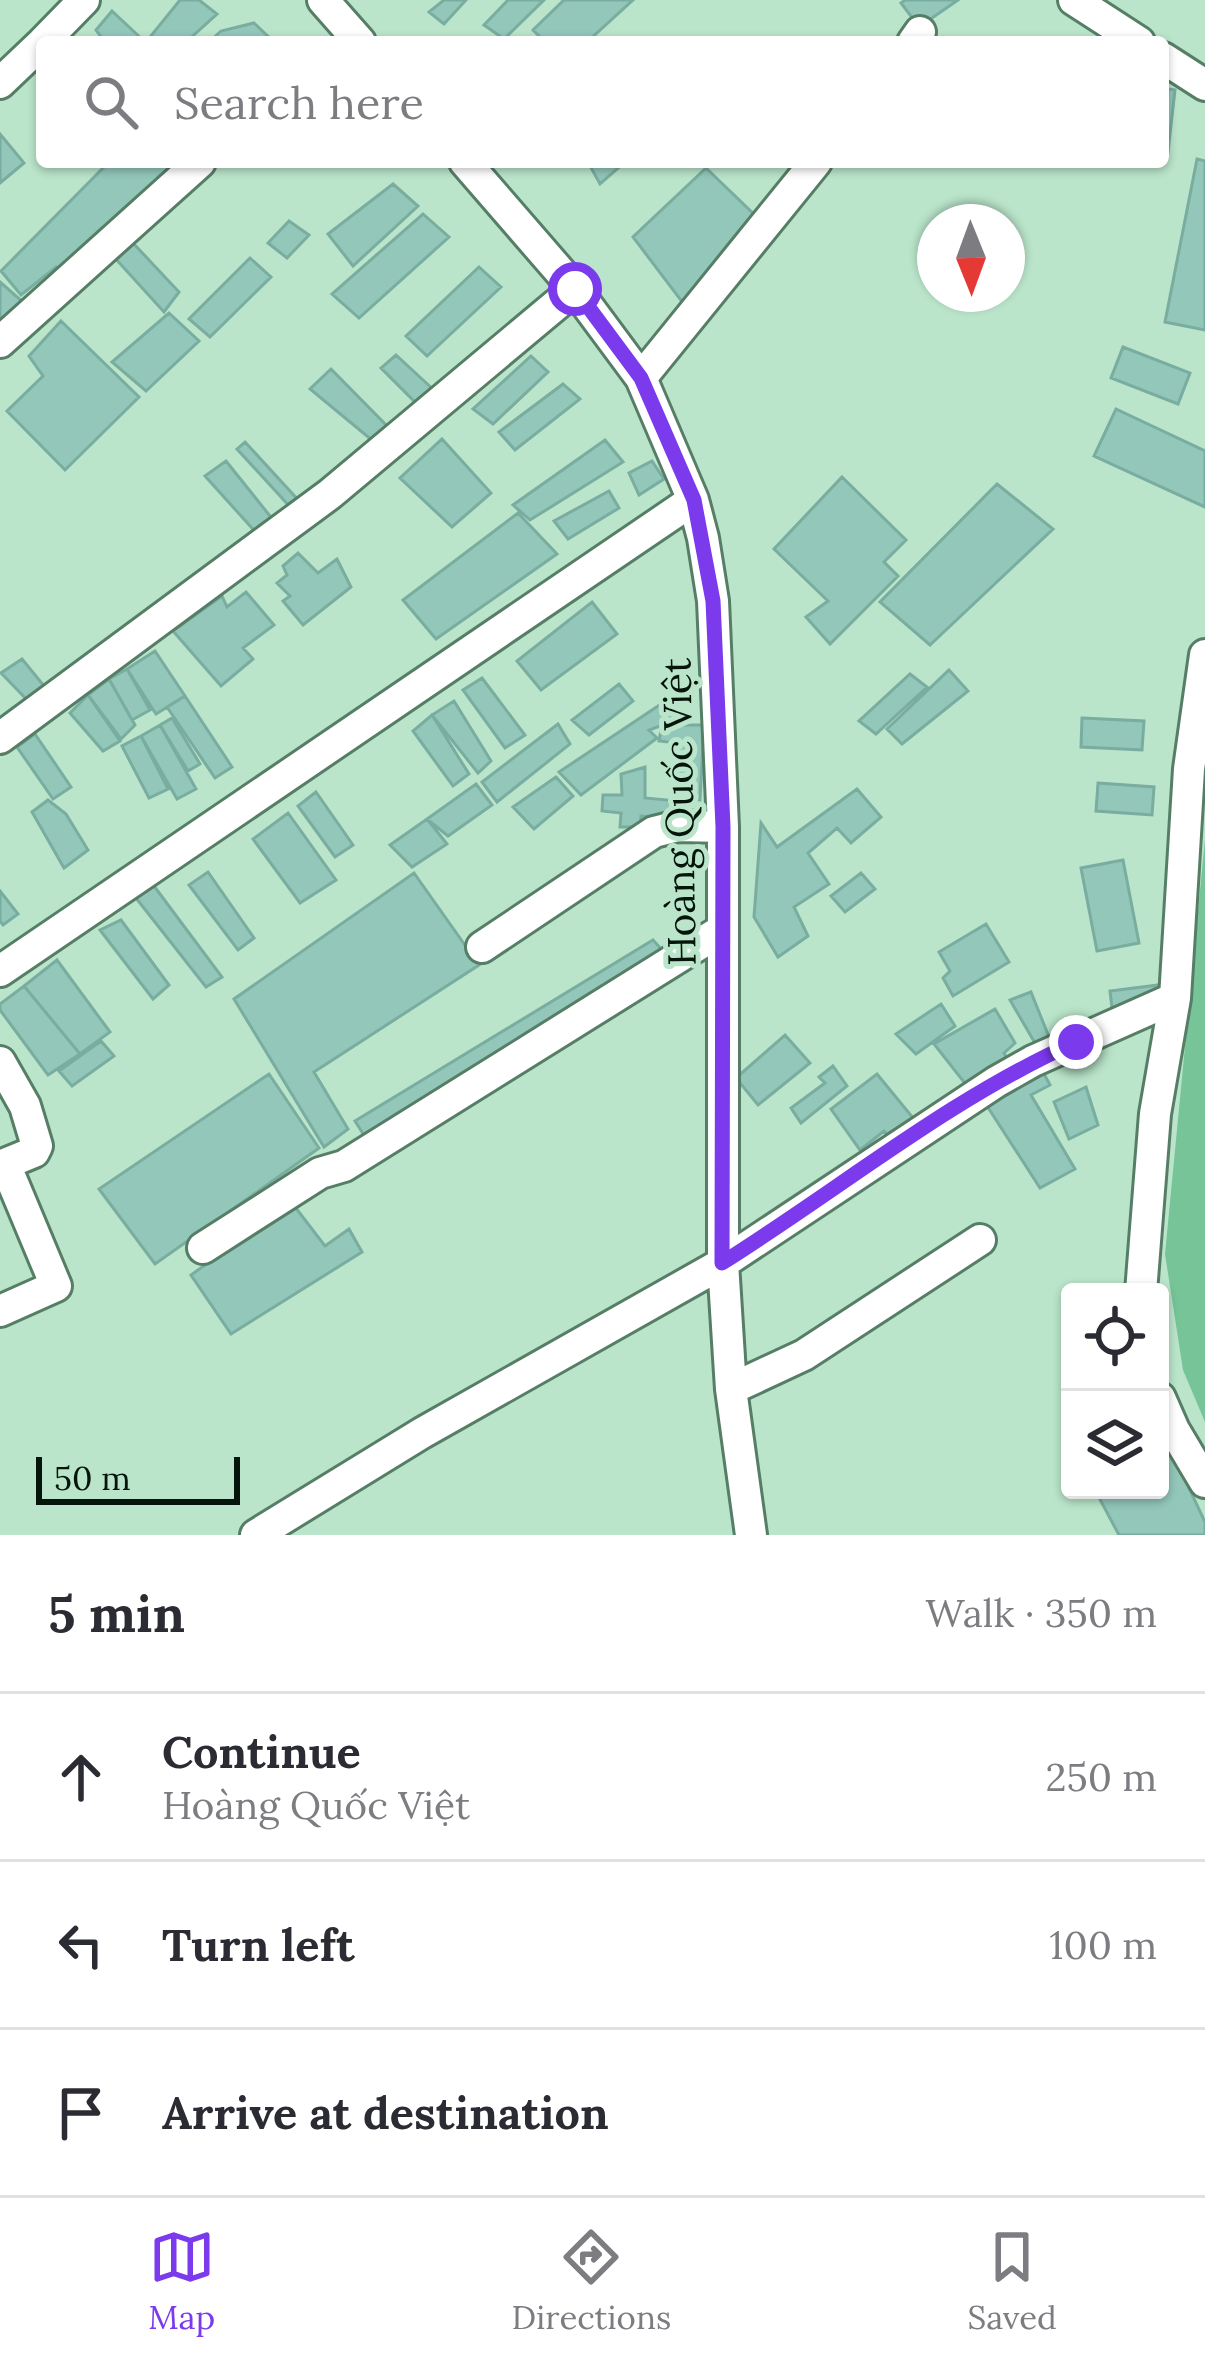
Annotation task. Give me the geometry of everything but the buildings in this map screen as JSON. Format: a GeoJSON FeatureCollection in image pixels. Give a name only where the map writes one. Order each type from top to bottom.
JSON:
{"type":"FeatureCollection","features":[{"type":"Feature","properties":{"kind":"street"},"geometry":{"type":"LineString","coordinates":[[48,36],[84,0]]}},
{"type":"Feature","properties":{"kind":"street"},"geometry":{"type":"LineString","coordinates":[[323,0],[345,36]]}},
{"type":"Feature","properties":{"kind":"street"},"geometry":{"type":"LineString","coordinates":[[1074,0],[1130,36]]}},
{"type":"Feature","properties":{"kind":"street"},"geometry":{"type":"LineString","coordinates":[[0,83],[36,48]]}},
{"type":"Feature","properties":{"kind":"street"},"geometry":{"type":"LineString","coordinates":[[1169,62],[1205,85]]}},
{"type":"Feature","properties":{"kind":"street"},"geometry":{"type":"LineString","coordinates":[[0,342],[193,168]]}},
{"type":"Feature","properties":{"kind":"street","name":"Hoàng Quốc Việt"},"geometry":{"type":"LineString","coordinates":[[470,168],[575,289],[641,378],[694,500],[713,601],[723,827],[722,1263],[731,1389],[751,1535]]}},
{"type":"Feature","properties":{"kind":"street"},"geometry":{"type":"LineString","coordinates":[[641,378],[811,168]]}},
{"type":"Feature","properties":{"kind":"street"},"geometry":{"type":"LineString","coordinates":[[0,738],[330,494],[575,289]]}},
{"type":"Feature","properties":{"kind":"street"},"geometry":{"type":"LineString","coordinates":[[0,971],[694,500]]}},
{"type":"Feature","properties":{"kind":"street"},"geometry":{"type":"LineString","coordinates":[[1142,1283],[1155,1114],[1175,998],[1189,769],[1205,656]]}},
{"type":"Feature","properties":{"kind":"street"},"geometry":{"type":"LineString","coordinates":[[482,947],[654,832],[677,826],[723,827]]}},
{"type":"Feature","properties":{"kind":"street"},"geometry":{"type":"LineString","coordinates":[[203,1248],[320,1173],[344,1166],[722,930]]}},
{"type":"Feature","properties":{"kind":"street"},"geometry":{"type":"LineString","coordinates":[[256,1535],[422,1433],[722,1263],[996,1082],[1175,998]]}},
{"type":"Feature","properties":{"kind":"street"},"geometry":{"type":"LineString","coordinates":[[0,1062],[25,1106],[37,1146],[34,1152],[2,1165],[56,1286],[0,1311]]}},
{"type":"Feature","properties":{"kind":"street"},"geometry":{"type":"LineString","coordinates":[[731,1389],[804,1354],[980,1240]]}},
{"type":"Feature","properties":{"kind":"street"},"geometry":{"type":"LineString","coordinates":[[1169,1419],[1205,1482]]}},
{"type":"Feature","properties":{"kind":"shaded area"},"geometry":{"type":"Polygon","coordinates":[[[1205,839],[1205,1422],[1183,1370],[1165,1254],[1205,839]]]}},
{"type":"Feature","properties":{"kind":"route"},"geometry":{"type":"LineString","coordinates":[[575,289],[641,378],[694,500],[713,601],[723,827],[722,1263],[960,1103],[1076,1042]]}}]}
